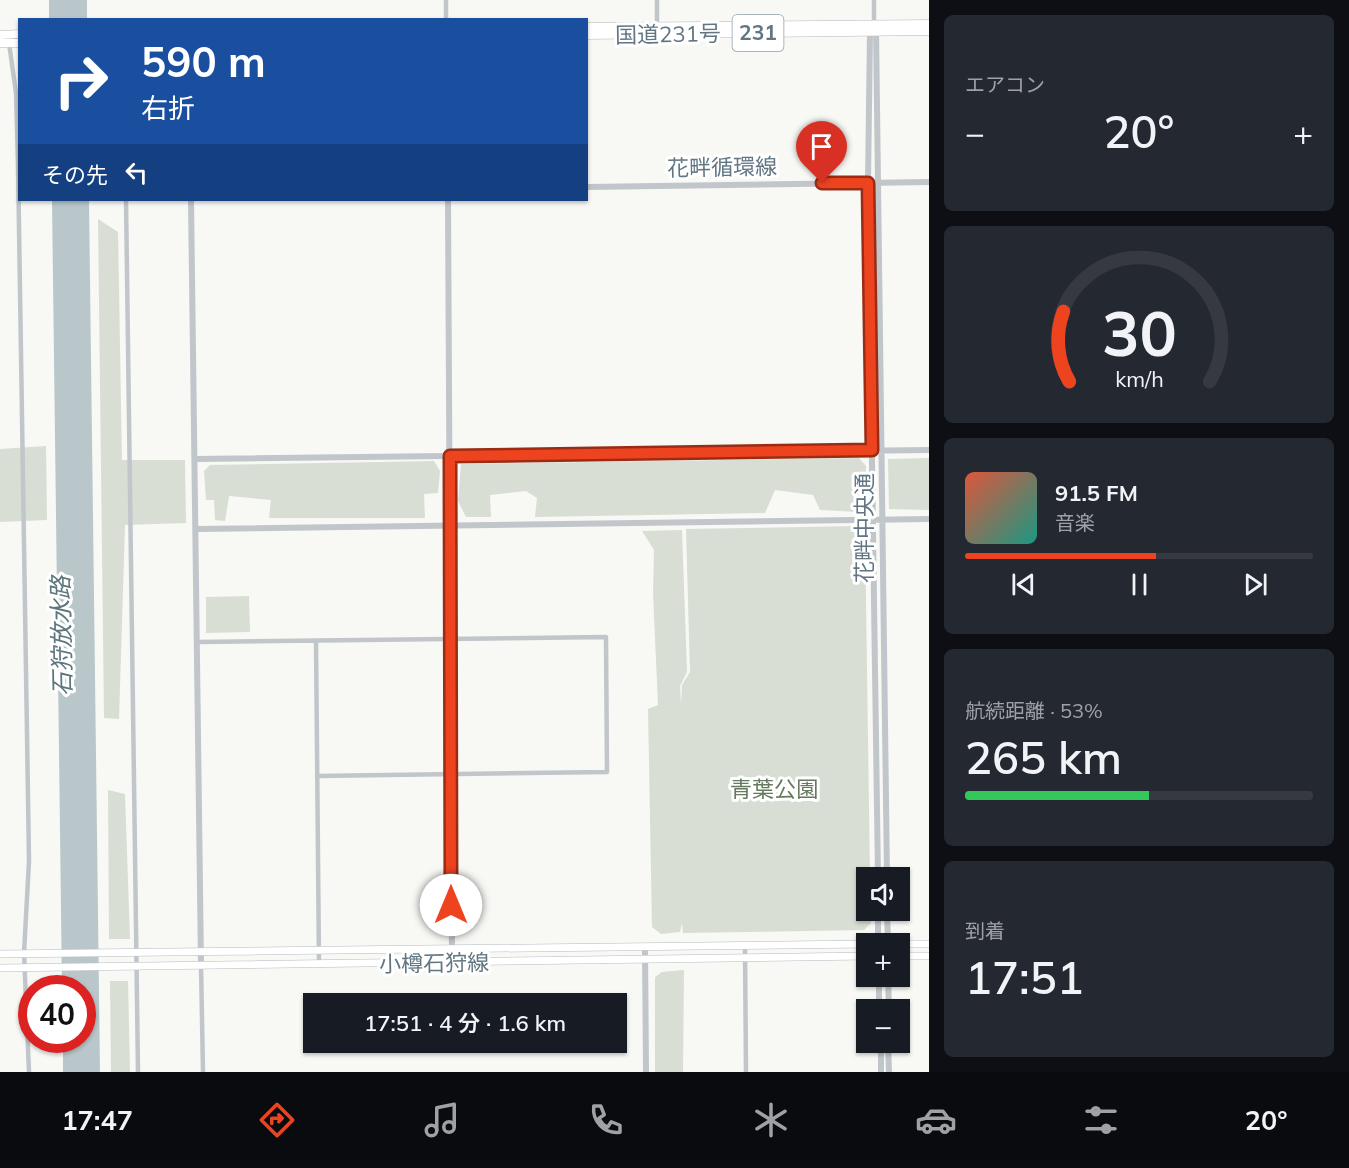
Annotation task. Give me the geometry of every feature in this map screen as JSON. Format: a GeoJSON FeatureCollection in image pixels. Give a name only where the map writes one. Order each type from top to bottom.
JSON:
{"type":"FeatureCollection","features":[{"type":"Feature","properties":{"kind":"highway","name":"国道231号"},"geometry":{"type":"LineString","coordinates":[[873,29],[929,24]]}},
{"type":"Feature","properties":{"kind":"highway","name":"国道231号"},"geometry":{"type":"LineString","coordinates":[[588,27],[657,30],[929,31]]}},
{"type":"Feature","properties":{"kind":"highway","name":"国道231号"},"geometry":{"type":"LineString","coordinates":[[588,35],[657,30]]}},
{"type":"Feature","properties":{"kind":"highway"},"geometry":{"type":"LineString","coordinates":[[0,34],[18,34]]}},
{"type":"Feature","properties":{"kind":"highway"},"geometry":{"type":"LineString","coordinates":[[0,43],[18,43]]}},
{"type":"Feature","properties":{"kind":"main road","name":"小樽石狩線"},"geometry":{"type":"LineString","coordinates":[[0,954],[856,944]]}},
{"type":"Feature","properties":{"kind":"main road"},"geometry":{"type":"LineString","coordinates":[[910,944],[929,944]]}},
{"type":"Feature","properties":{"kind":"main road","name":"小樽石狩線"},"geometry":{"type":"LineString","coordinates":[[0,968],[856,956]]}},
{"type":"Feature","properties":{"kind":"main road"},"geometry":{"type":"LineString","coordinates":[[910,956],[929,956]]}},
{"type":"Feature","properties":{"kind":"street"},"geometry":{"type":"LineString","coordinates":[[446,0],[446,18]]}},
{"type":"Feature","properties":{"kind":"street"},"geometry":{"type":"LineString","coordinates":[[657,0],[657,30]]}},
{"type":"Feature","properties":{"kind":"street"},"geometry":{"type":"LineString","coordinates":[[873,29],[874,0]]}},
{"type":"Feature","properties":{"kind":"street","name":"花畔中央通"},"geometry":{"type":"LineString","coordinates":[[873,29],[882,450],[887,867]]}},
{"type":"Feature","properties":{"kind":"street","name":"花畔中央通"},"geometry":{"type":"LineString","coordinates":[[873,29],[868,183],[878,867]]}},
{"type":"Feature","properties":{"kind":"street"},"geometry":{"type":"LineString","coordinates":[[9,43],[16,93],[18,163]]}},
{"type":"Feature","properties":{"kind":"street","name":"花畔循環線"},"geometry":{"type":"LineString","coordinates":[[588,187],[929,182]]}},
{"type":"Feature","properties":{"kind":"street"},"geometry":{"type":"LineString","coordinates":[[19,201],[29,861],[24,953],[29,1072]]}},
{"type":"Feature","properties":{"kind":"street"},"geometry":{"type":"LineString","coordinates":[[126,201],[138,1072]]}},
{"type":"Feature","properties":{"kind":"street"},"geometry":{"type":"LineString","coordinates":[[191,201],[203,1072]]}},
{"type":"Feature","properties":{"kind":"street"},"geometry":{"type":"LineString","coordinates":[[448,201],[452,963]]}},
{"type":"Feature","properties":{"kind":"street"},"geometry":{"type":"LineString","coordinates":[[196,459],[929,450]]}},
{"type":"Feature","properties":{"kind":"street"},"geometry":{"type":"LineString","coordinates":[[197,529],[929,519]]}},
{"type":"Feature","properties":{"kind":"street"},"geometry":{"type":"LineString","coordinates":[[198,642],[606,637],[607,772],[317,776]]}},
{"type":"Feature","properties":{"kind":"street"},"geometry":{"type":"LineString","coordinates":[[316,641],[319,964]]}},
{"type":"Feature","properties":{"kind":"street"},"geometry":{"type":"LineString","coordinates":[[745,946],[746,1072]]}},
{"type":"Feature","properties":{"kind":"street"},"geometry":{"type":"LineString","coordinates":[[645,947],[646,1072]]}},
{"type":"Feature","properties":{"kind":"street"},"geometry":{"type":"LineString","coordinates":[[881,1053],[881,1072]]}},
{"type":"Feature","properties":{"kind":"street"},"geometry":{"type":"LineString","coordinates":[[888,1053],[889,1072]]}},
{"type":"Feature","properties":{"kind":"green space"},"geometry":{"type":"Polygon","coordinates":[[[98,219],[118,232],[122,460],[185,460],[186,523],[125,525],[119,719],[104,718],[98,219]]]}},
{"type":"Feature","properties":{"kind":"green space"},"geometry":{"type":"Polygon","coordinates":[[[46,446],[47,520],[0,522],[0,449],[46,446]]]}},
{"type":"Feature","properties":{"kind":"green space"},"geometry":{"type":"Polygon","coordinates":[[[859,458],[866,466],[865,508],[858,512],[820,510],[813,495],[775,490],[765,513],[535,517],[537,498],[526,491],[490,495],[491,517],[466,517],[458,501],[461,464],[859,458]]]}},
{"type":"Feature","properties":{"kind":"green space"},"geometry":{"type":"Polygon","coordinates":[[[929,458],[929,510],[889,509],[888,459],[929,458]]]}},
{"type":"Feature","properties":{"kind":"green space"},"geometry":{"type":"Polygon","coordinates":[[[434,461],[440,471],[438,493],[424,494],[425,518],[269,518],[271,500],[229,496],[225,521],[215,520],[214,500],[206,500],[204,471],[210,465],[434,461]]]}},
{"type":"Feature","properties":{"kind":"green space","name":"青葉公園"},"geometry":{"type":"Polygon","coordinates":[[[860,526],[865,531],[870,867],[856,867],[856,921],[871,921],[864,930],[683,933],[682,923],[680,932],[661,934],[652,927],[648,709],[658,705],[653,593],[654,550],[642,531],[682,530],[687,672],[680,686],[681,704],[682,685],[690,672],[686,529],[860,526]]]}},
{"type":"Feature","properties":{"kind":"green space"},"geometry":{"type":"Polygon","coordinates":[[[249,596],[250,632],[206,633],[206,597],[249,596]]]}},
{"type":"Feature","properties":{"kind":"green space"},"geometry":{"type":"Polygon","coordinates":[[[108,790],[125,794],[130,939],[109,939],[108,790]]]}},
{"type":"Feature","properties":{"kind":"green space"},"geometry":{"type":"Polygon","coordinates":[[[684,970],[683,1072],[655,1072],[655,977],[662,972],[684,970]]]}},
{"type":"Feature","properties":{"kind":"green space"},"geometry":{"type":"Polygon","coordinates":[[[110,981],[128,981],[130,1072],[111,1072],[110,981]]]}},
{"type":"Feature","properties":{"kind":"water"},"geometry":{"type":"Polygon","coordinates":[[[49,0],[87,0],[87,18],[49,18],[49,0]]]}},
{"type":"Feature","properties":{"kind":"water","name":"石狩放水路"},"geometry":{"type":"Polygon","coordinates":[[[52,201],[89,201],[100,1072],[63,1072],[63,1053],[96,1053],[96,975],[62,975],[52,201]]]}},
{"type":"Feature","properties":{"kind":"route"},"geometry":{"type":"LineString","coordinates":[[451,905],[450,456],[872,450],[868,183],[822,183]]}}]}
